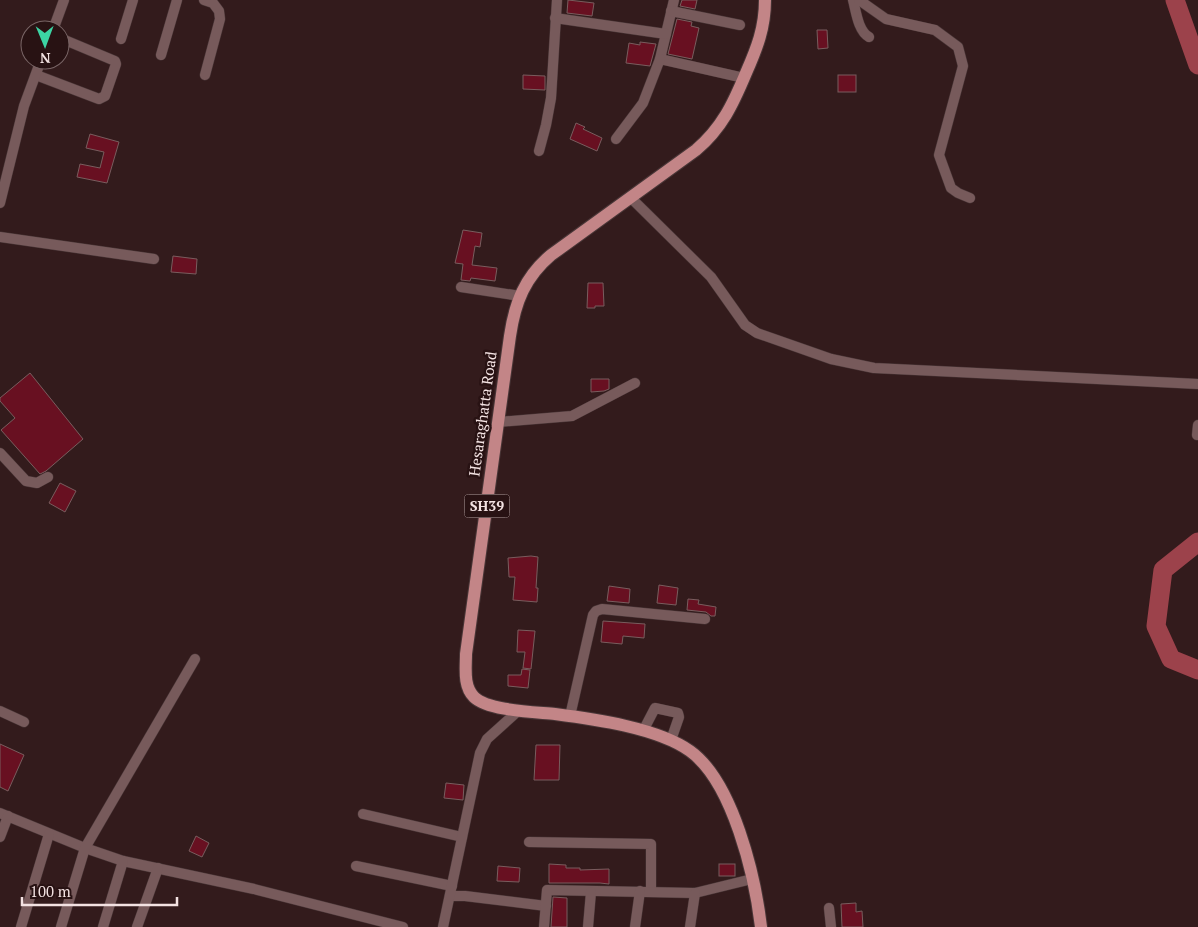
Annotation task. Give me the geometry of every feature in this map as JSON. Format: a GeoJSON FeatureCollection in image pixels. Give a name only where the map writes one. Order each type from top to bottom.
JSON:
{"type":"FeatureCollection","features":[{"type":"Feature","properties":{"kind":"main road","name":"Hesaraghatta Road"},"geometry":{"type":"LineString","coordinates":[[761,927],[758,905],[744,847],[731,811],[718,784],[707,767],[691,752],[671,740],[628,726],[570,716],[504,709],[475,698],[469,690],[466,678],[466,654],[512,321],[520,296],[537,267],[551,255],[707,141],[730,110],[761,37],[765,14],[765,0]]}},
{"type":"Feature","properties":{"kind":"street"},"geometry":{"type":"LineString","coordinates":[[56,20],[64,0]]}},
{"type":"Feature","properties":{"kind":"street"},"geometry":{"type":"LineString","coordinates":[[121,39],[133,0]]}},
{"type":"Feature","properties":{"kind":"street"},"geometry":{"type":"LineString","coordinates":[[161,55],[177,0]]}},
{"type":"Feature","properties":{"kind":"street"},"geometry":{"type":"LineString","coordinates":[[204,0],[213,2],[219,11],[220,19],[205,75]]}},
{"type":"Feature","properties":{"kind":"street"},"geometry":{"type":"LineString","coordinates":[[539,151],[551,98],[557,0]]}},
{"type":"Feature","properties":{"kind":"street"},"geometry":{"type":"LineString","coordinates":[[616,139],[643,103],[660,59],[674,0]]}},
{"type":"Feature","properties":{"kind":"street"},"geometry":{"type":"LineString","coordinates":[[853,0],[858,19],[865,35],[869,37]]}},
{"type":"Feature","properties":{"kind":"street"},"geometry":{"type":"LineString","coordinates":[[859,0],[886,19],[935,30],[958,47],[963,66],[939,155],[951,188],[970,198]]}},
{"type":"Feature","properties":{"kind":"street"},"geometry":{"type":"LineString","coordinates":[[671,11],[740,25]]}},
{"type":"Feature","properties":{"kind":"street"},"geometry":{"type":"LineString","coordinates":[[555,18],[666,34]]}},
{"type":"Feature","properties":{"kind":"street"},"geometry":{"type":"LineString","coordinates":[[36,75],[100,99],[105,96],[116,64],[70,43]]}},
{"type":"Feature","properties":{"kind":"street"},"geometry":{"type":"LineString","coordinates":[[660,59],[744,78]]}},
{"type":"Feature","properties":{"kind":"street"},"geometry":{"type":"LineString","coordinates":[[0,203],[24,106],[38,70]]}},
{"type":"Feature","properties":{"kind":"street"},"geometry":{"type":"LineString","coordinates":[[631,198],[711,277],[745,324],[757,333],[812,353],[874,368],[1198,384]]}},
{"type":"Feature","properties":{"kind":"street"},"geometry":{"type":"LineString","coordinates":[[0,237],[154,259]]}},
{"type":"Feature","properties":{"kind":"street"},"geometry":{"type":"LineString","coordinates":[[461,287],[520,296]]}},
{"type":"Feature","properties":{"kind":"street"},"geometry":{"type":"LineString","coordinates":[[498,422],[572,416],[635,383]]}},
{"type":"Feature","properties":{"kind":"street"},"geometry":{"type":"LineString","coordinates":[[0,453],[26,481],[37,484],[48,477]]}},
{"type":"Feature","properties":{"kind":"street"},"geometry":{"type":"LineString","coordinates":[[570,716],[593,615],[596,611],[602,609],[705,619]]}},
{"type":"Feature","properties":{"kind":"street"},"geometry":{"type":"LineString","coordinates":[[61,927],[85,848],[196,659]]}},
{"type":"Feature","properties":{"kind":"street"},"geometry":{"type":"LineString","coordinates":[[643,731],[654,708],[678,713],[679,717],[671,740]]}},
{"type":"Feature","properties":{"kind":"street"},"geometry":{"type":"LineString","coordinates":[[443,927],[480,753],[487,739],[518,710]]}},
{"type":"Feature","properties":{"kind":"street"},"geometry":{"type":"LineString","coordinates":[[0,711],[24,722]]}},
{"type":"Feature","properties":{"kind":"street"},"geometry":{"type":"LineString","coordinates":[[363,814],[462,837]]}},
{"type":"Feature","properties":{"kind":"street"},"geometry":{"type":"LineString","coordinates":[[0,837],[4,815],[122,861],[254,889],[403,927]]}},
{"type":"Feature","properties":{"kind":"street"},"geometry":{"type":"LineString","coordinates":[[21,927],[49,834]]}},
{"type":"Feature","properties":{"kind":"street"},"geometry":{"type":"LineString","coordinates":[[528,842],[651,844],[651,891]]}},
{"type":"Feature","properties":{"kind":"street"},"geometry":{"type":"LineString","coordinates":[[103,927],[122,861]]}},
{"type":"Feature","properties":{"kind":"street"},"geometry":{"type":"LineString","coordinates":[[356,866],[465,896],[546,906]]}},
{"type":"Feature","properties":{"kind":"street"},"geometry":{"type":"LineString","coordinates":[[138,927],[158,868]]}},
{"type":"Feature","properties":{"kind":"street"},"geometry":{"type":"LineString","coordinates":[[544,927],[547,890],[695,892],[752,879]]}},
{"type":"Feature","properties":{"kind":"street"},"geometry":{"type":"LineString","coordinates":[[635,927],[640,891]]}},
{"type":"Feature","properties":{"kind":"street"},"geometry":{"type":"LineString","coordinates":[[588,927],[591,892]]}},
{"type":"Feature","properties":{"kind":"street"},"geometry":{"type":"LineString","coordinates":[[690,927],[695,892]]}},
{"type":"Feature","properties":{"kind":"street"},"geometry":{"type":"LineString","coordinates":[[829,908],[831,927]]}},
{"type":"Feature","properties":{"kind":"building"},"geometry":{"type":"Polygon","coordinates":[[[568,0],[594,3],[592,16],[567,13],[568,0]]]}},
{"type":"Feature","properties":{"kind":"building"},"geometry":{"type":"Polygon","coordinates":[[[682,0],[697,0],[695,9],[680,6],[682,0]]]}},
{"type":"Feature","properties":{"kind":"building"},"geometry":{"type":"Polygon","coordinates":[[[677,19],[692,22],[691,26],[699,28],[692,59],[668,54],[677,19]]]}},
{"type":"Feature","properties":{"kind":"building"},"geometry":{"type":"Polygon","coordinates":[[[817,30],[827,30],[828,48],[818,49],[817,30]]]}},
{"type":"Feature","properties":{"kind":"building"},"geometry":{"type":"Polygon","coordinates":[[[640,42],[656,44],[650,66],[626,63],[629,43],[640,45],[640,42]]]}},
{"type":"Feature","properties":{"kind":"building"},"geometry":{"type":"Polygon","coordinates":[[[523,75],[545,76],[545,90],[523,89],[523,75]]]}},
{"type":"Feature","properties":{"kind":"building"},"geometry":{"type":"Polygon","coordinates":[[[838,75],[856,75],[856,92],[838,92],[838,75]]]}},
{"type":"Feature","properties":{"kind":"building"},"geometry":{"type":"Polygon","coordinates":[[[576,123],[585,127],[583,129],[602,138],[597,151],[570,139],[576,123]]]}},
{"type":"Feature","properties":{"kind":"building"},"geometry":{"type":"Polygon","coordinates":[[[90,134],[119,142],[107,183],[77,177],[80,164],[100,168],[104,152],[86,148],[90,134]]]}},
{"type":"Feature","properties":{"kind":"building"},"geometry":{"type":"Polygon","coordinates":[[[463,230],[482,233],[480,247],[475,246],[472,265],[497,268],[495,281],[471,278],[470,281],[461,280],[463,264],[455,263],[463,230]]]}},
{"type":"Feature","properties":{"kind":"building"},"geometry":{"type":"Polygon","coordinates":[[[173,256],[197,259],[196,274],[171,272],[173,256]]]}},
{"type":"Feature","properties":{"kind":"building"},"geometry":{"type":"Polygon","coordinates":[[[588,283],[603,283],[604,306],[587,308],[588,283]]]}},
{"type":"Feature","properties":{"kind":"building"},"geometry":{"type":"Polygon","coordinates":[[[30,373],[83,439],[40,474],[1,430],[15,418],[0,401],[0,398],[30,373]]]}},
{"type":"Feature","properties":{"kind":"building"},"geometry":{"type":"Polygon","coordinates":[[[591,379],[609,379],[609,389],[591,392],[591,379]]]}},
{"type":"Feature","properties":{"kind":"building"},"geometry":{"type":"Polygon","coordinates":[[[60,483],[76,491],[65,512],[49,503],[60,483]]]}},
{"type":"Feature","properties":{"kind":"building"},"geometry":{"type":"Polygon","coordinates":[[[538,557],[537,602],[513,600],[515,577],[509,577],[508,558],[538,557]]]}},
{"type":"Feature","properties":{"kind":"building"},"geometry":{"type":"Polygon","coordinates":[[[659,585],[678,588],[676,605],[657,603],[659,585]]]}},
{"type":"Feature","properties":{"kind":"building"},"geometry":{"type":"Polygon","coordinates":[[[609,586],[630,589],[629,603],[607,601],[609,586]]]}},
{"type":"Feature","properties":{"kind":"building"},"geometry":{"type":"Polygon","coordinates":[[[688,599],[699,600],[698,604],[716,607],[715,616],[711,616],[706,612],[687,610],[688,599]]]}},
{"type":"Feature","properties":{"kind":"building"},"geometry":{"type":"Polygon","coordinates":[[[603,621],[645,624],[644,638],[623,636],[622,644],[601,642],[603,621]]]}},
{"type":"Feature","properties":{"kind":"building"},"geometry":{"type":"Polygon","coordinates":[[[518,630],[535,631],[531,669],[523,668],[525,652],[517,652],[518,630]]]}},
{"type":"Feature","properties":{"kind":"building"},"geometry":{"type":"Polygon","coordinates":[[[522,669],[530,670],[528,688],[508,686],[508,675],[521,675],[522,669]]]}},
{"type":"Feature","properties":{"kind":"building"},"geometry":{"type":"Polygon","coordinates":[[[0,744],[24,755],[8,791],[0,787],[0,744]]]}},
{"type":"Feature","properties":{"kind":"building"},"geometry":{"type":"Polygon","coordinates":[[[536,745],[560,745],[559,780],[534,780],[536,745]]]}},
{"type":"Feature","properties":{"kind":"building"},"geometry":{"type":"Polygon","coordinates":[[[446,783],[464,785],[463,800],[444,798],[446,783]]]}},
{"type":"Feature","properties":{"kind":"building"},"geometry":{"type":"Polygon","coordinates":[[[196,836],[209,843],[202,857],[189,851],[196,836]]]}},
{"type":"Feature","properties":{"kind":"building"},"geometry":{"type":"Polygon","coordinates":[[[549,864],[566,865],[566,868],[580,868],[580,870],[609,869],[609,884],[549,883],[549,864]]]}},
{"type":"Feature","properties":{"kind":"building"},"geometry":{"type":"Polygon","coordinates":[[[719,864],[735,864],[735,876],[719,876],[719,864]]]}},
{"type":"Feature","properties":{"kind":"building"},"geometry":{"type":"Polygon","coordinates":[[[498,866],[520,868],[519,882],[497,881],[498,866]]]}},
{"type":"Feature","properties":{"kind":"building"},"geometry":{"type":"Polygon","coordinates":[[[553,897],[567,898],[567,927],[551,927],[553,897]]]}},
{"type":"Feature","properties":{"kind":"building"},"geometry":{"type":"Polygon","coordinates":[[[856,903],[856,912],[862,911],[863,927],[842,927],[841,904],[856,903]]]}},
{"type":"Feature","properties":{"kind":"waterway"},"geometry":{"type":"LineString","coordinates":[[1175,0],[1198,65]]}},
{"type":"Feature","properties":{"kind":"waterway"},"geometry":{"type":"LineString","coordinates":[[1198,542],[1163,570],[1156,626],[1171,659],[1198,670]]}}]}
